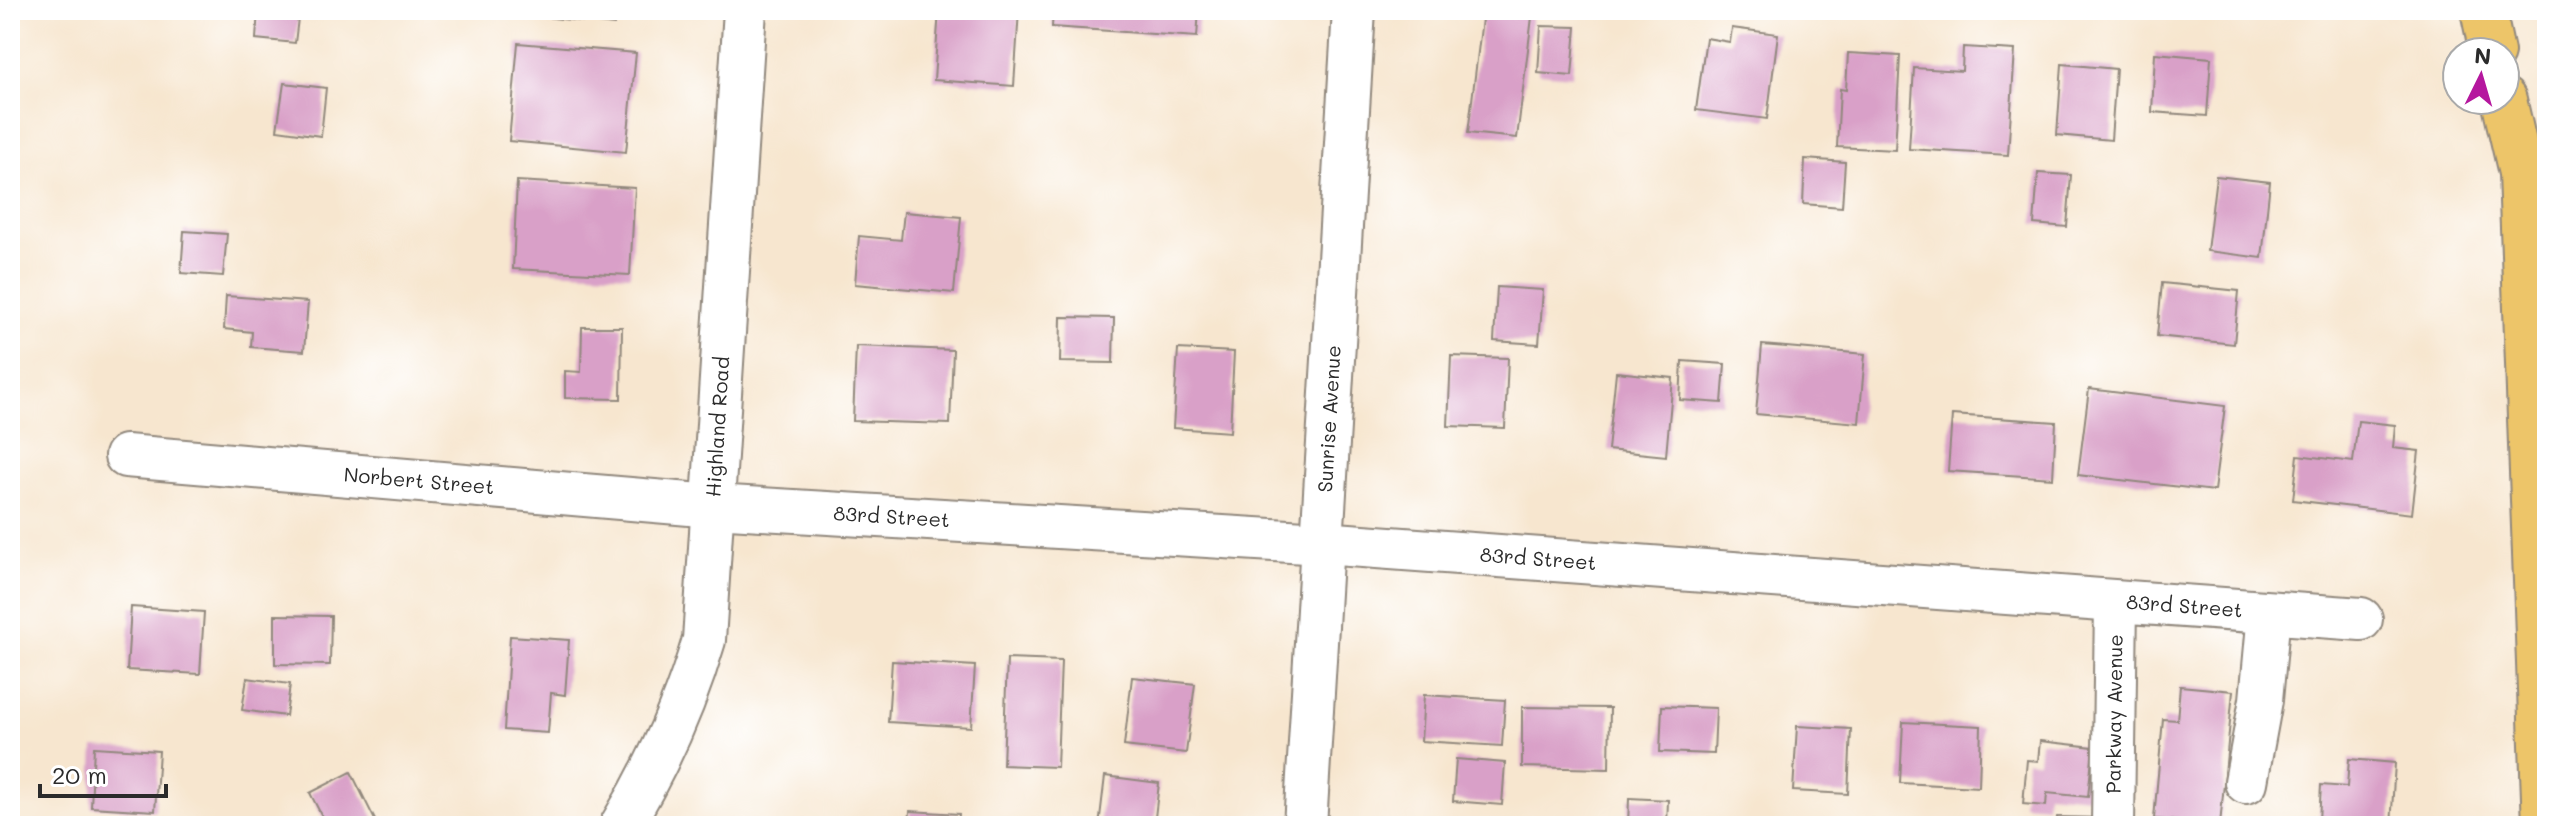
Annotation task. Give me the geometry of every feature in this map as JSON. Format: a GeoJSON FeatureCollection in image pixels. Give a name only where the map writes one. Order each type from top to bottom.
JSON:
{"type":"FeatureCollection","features":[{"type":"Feature","properties":{"kind":"highway"},"geometry":{"type":"LineString","coordinates":[[2483,10],[2489,36]]}},
{"type":"Feature","properties":{"kind":"highway"},"geometry":{"type":"LineString","coordinates":[[2508,116],[2521,173],[2545,826]]}},
{"type":"Feature","properties":{"kind":"street","name":"Highland Road"},"geometry":{"type":"LineString","coordinates":[[621,826],[637,800],[673,724],[704,640],[745,10]]}},
{"type":"Feature","properties":{"kind":"street","name":"Sunrise Avenue"},"geometry":{"type":"LineString","coordinates":[[1305,826],[1354,10]]}},
{"type":"Feature","properties":{"kind":"street","name":"Norbert Street"},"geometry":{"type":"LineString","coordinates":[[126,456],[713,506]]}},
{"type":"Feature","properties":{"kind":"street","name":"83rd Street"},"geometry":{"type":"LineString","coordinates":[[713,506],[1322,543],[2361,619]]}},
{"type":"Feature","properties":{"kind":"street","name":"Parkway Avenue"},"geometry":{"type":"LineString","coordinates":[[2113,826],[2116,602]]}},
{"type":"Feature","properties":{"kind":"street"},"geometry":{"type":"LineString","coordinates":[[2246,782],[2261,700],[2269,613]]}},
{"type":"Feature","properties":{"kind":"building"},"geometry":{"type":"Polygon","coordinates":[[[258,10],[299,10],[295,43],[256,39],[258,10]]]}},
{"type":"Feature","properties":{"kind":"building"},"geometry":{"type":"Polygon","coordinates":[[[528,10],[615,10],[614,25],[528,15],[528,10]]]}},
{"type":"Feature","properties":{"kind":"building"},"geometry":{"type":"Polygon","coordinates":[[[939,10],[1019,10],[1014,86],[934,80],[939,10]]]}},
{"type":"Feature","properties":{"kind":"building"},"geometry":{"type":"Polygon","coordinates":[[[1053,10],[1199,10],[1197,37],[1052,27],[1053,10]]]}},
{"type":"Feature","properties":{"kind":"building"},"geometry":{"type":"Polygon","coordinates":[[[1483,11],[1532,17],[1517,138],[1468,133],[1483,11]]]}},
{"type":"Feature","properties":{"kind":"building"},"geometry":{"type":"Polygon","coordinates":[[[1541,26],[1576,27],[1572,76],[1538,73],[1541,26]]]}},
{"type":"Feature","properties":{"kind":"building"},"geometry":{"type":"Polygon","coordinates":[[[1732,28],[1778,34],[1767,119],[1696,110],[1706,38],[1730,42],[1732,28]]]}},
{"type":"Feature","properties":{"kind":"building"},"geometry":{"type":"Polygon","coordinates":[[[518,43],[636,53],[626,152],[509,141],[518,43]]]}},
{"type":"Feature","properties":{"kind":"building"},"geometry":{"type":"Polygon","coordinates":[[[1963,47],[2015,50],[2008,155],[1909,149],[1914,68],[1962,71],[1963,47]]]}},
{"type":"Feature","properties":{"kind":"building"},"geometry":{"type":"Polygon","coordinates":[[[1848,53],[1900,56],[1895,150],[1837,147],[1840,89],[1846,90],[1848,53]]]}},
{"type":"Feature","properties":{"kind":"building"},"geometry":{"type":"Polygon","coordinates":[[[2155,53],[2211,58],[2207,116],[2152,112],[2155,53]]]}},
{"type":"Feature","properties":{"kind":"building"},"geometry":{"type":"Polygon","coordinates":[[[2062,64],[2116,69],[2111,140],[2057,135],[2062,64]]]}},
{"type":"Feature","properties":{"kind":"building"},"geometry":{"type":"Polygon","coordinates":[[[284,83],[326,88],[321,136],[277,130],[284,83]]]}},
{"type":"Feature","properties":{"kind":"building"},"geometry":{"type":"Polygon","coordinates":[[[1805,159],[1845,162],[1842,207],[1803,204],[1805,159]]]}},
{"type":"Feature","properties":{"kind":"building"},"geometry":{"type":"Polygon","coordinates":[[[2038,173],[2071,175],[2067,227],[2034,224],[2038,173]]]}},
{"type":"Feature","properties":{"kind":"building"},"geometry":{"type":"Polygon","coordinates":[[[2216,176],[2270,182],[2262,258],[2207,251],[2216,176]]]}},
{"type":"Feature","properties":{"kind":"building"},"geometry":{"type":"Polygon","coordinates":[[[517,181],[635,188],[630,275],[513,269],[517,181]]]}},
{"type":"Feature","properties":{"kind":"building"},"geometry":{"type":"Polygon","coordinates":[[[904,212],[961,217],[954,293],[855,284],[859,236],[901,240],[904,212]]]}},
{"type":"Feature","properties":{"kind":"building"},"geometry":{"type":"Polygon","coordinates":[[[184,231],[227,234],[223,276],[181,273],[184,231]]]}},
{"type":"Feature","properties":{"kind":"building"},"geometry":{"type":"Polygon","coordinates":[[[2162,283],[2239,291],[2234,344],[2157,336],[2162,283]]]}},
{"type":"Feature","properties":{"kind":"building"},"geometry":{"type":"Polygon","coordinates":[[[1497,287],[1543,290],[1539,344],[1494,341],[1497,287]]]}},
{"type":"Feature","properties":{"kind":"building"},"geometry":{"type":"Polygon","coordinates":[[[226,296],[308,302],[304,351],[251,347],[252,332],[224,329],[226,296]]]}},
{"type":"Feature","properties":{"kind":"building"},"geometry":{"type":"Polygon","coordinates":[[[1061,317],[1114,318],[1113,363],[1060,362],[1061,317]]]}},
{"type":"Feature","properties":{"kind":"building"},"geometry":{"type":"Polygon","coordinates":[[[582,327],[622,327],[621,399],[565,398],[565,371],[581,372],[582,327]]]}},
{"type":"Feature","properties":{"kind":"building"},"geometry":{"type":"Polygon","coordinates":[[[1762,345],[1865,354],[1859,423],[1756,414],[1762,345]]]}},
{"type":"Feature","properties":{"kind":"building"},"geometry":{"type":"Polygon","coordinates":[[[856,346],[953,350],[950,424],[853,421],[856,346]]]}},
{"type":"Feature","properties":{"kind":"building"},"geometry":{"type":"Polygon","coordinates":[[[1178,349],[1234,352],[1230,432],[1173,428],[1178,349]]]}},
{"type":"Feature","properties":{"kind":"building"},"geometry":{"type":"Polygon","coordinates":[[[1451,356],[1508,358],[1505,428],[1448,426],[1451,356]]]}},
{"type":"Feature","properties":{"kind":"building"},"geometry":{"type":"Polygon","coordinates":[[[1682,361],[1725,364],[1722,403],[1680,400],[1682,361]]]}},
{"type":"Feature","properties":{"kind":"building"},"geometry":{"type":"Polygon","coordinates":[[[1616,372],[1673,378],[1666,456],[1608,450],[1616,372]]]}},
{"type":"Feature","properties":{"kind":"building"},"geometry":{"type":"Polygon","coordinates":[[[2089,389],[2225,406],[2214,491],[2078,475],[2089,389]]]}},
{"type":"Feature","properties":{"kind":"building"},"geometry":{"type":"Polygon","coordinates":[[[1952,415],[2056,422],[2053,478],[1948,471],[1952,415]]]}},
{"type":"Feature","properties":{"kind":"building"},"geometry":{"type":"Polygon","coordinates":[[[2358,421],[2395,425],[2393,448],[2419,451],[2412,514],[2293,500],[2298,455],[2353,462],[2358,421]]]}},
{"type":"Feature","properties":{"kind":"building"},"geometry":{"type":"Polygon","coordinates":[[[131,607],[204,612],[200,674],[127,670],[131,607]]]}},
{"type":"Feature","properties":{"kind":"building"},"geometry":{"type":"Polygon","coordinates":[[[275,615],[331,616],[330,665],[275,664],[275,615]]]}},
{"type":"Feature","properties":{"kind":"building"},"geometry":{"type":"Polygon","coordinates":[[[510,636],[569,640],[565,695],[551,693],[548,733],[504,730],[510,636]]]}},
{"type":"Feature","properties":{"kind":"building"},"geometry":{"type":"Polygon","coordinates":[[[1007,659],[1061,661],[1057,767],[1003,765],[1007,659]]]}},
{"type":"Feature","properties":{"kind":"building"},"geometry":{"type":"Polygon","coordinates":[[[892,661],[975,666],[971,727],[888,722],[892,661]]]}},
{"type":"Feature","properties":{"kind":"building"},"geometry":{"type":"Polygon","coordinates":[[[1132,677],[1195,684],[1186,753],[1124,746],[1132,677]]]}},
{"type":"Feature","properties":{"kind":"building"},"geometry":{"type":"Polygon","coordinates":[[[247,678],[290,684],[286,716],[242,710],[247,678]]]}},
{"type":"Feature","properties":{"kind":"building"},"geometry":{"type":"Polygon","coordinates":[[[2180,686],[2233,691],[2220,825],[2154,819],[2163,719],[2177,720],[2180,686]]]}},
{"type":"Feature","properties":{"kind":"building"},"geometry":{"type":"Polygon","coordinates":[[[1424,695],[1505,700],[1502,746],[1421,741],[1424,695]]]}},
{"type":"Feature","properties":{"kind":"building"},"geometry":{"type":"Polygon","coordinates":[[[1662,706],[1716,708],[1714,754],[1660,752],[1662,706]]]}},
{"type":"Feature","properties":{"kind":"building"},"geometry":{"type":"Polygon","coordinates":[[[1522,707],[1610,708],[1609,769],[1522,767],[1522,707]]]}},
{"type":"Feature","properties":{"kind":"building"},"geometry":{"type":"Polygon","coordinates":[[[1903,722],[1981,726],[1979,787],[1900,783],[1903,722]]]}},
{"type":"Feature","properties":{"kind":"building"},"geometry":{"type":"Polygon","coordinates":[[[1797,726],[1851,729],[1848,794],[1793,791],[1797,726]]]}},
{"type":"Feature","properties":{"kind":"building"},"geometry":{"type":"Polygon","coordinates":[[[2040,741],[2093,747],[2088,797],[2047,793],[2046,806],[2023,804],[2027,760],[2038,761],[2040,741]]]}},
{"type":"Feature","properties":{"kind":"building"},"geometry":{"type":"Polygon","coordinates":[[[94,747],[159,751],[155,811],[91,807],[94,747]]]}},
{"type":"Feature","properties":{"kind":"building"},"geometry":{"type":"Polygon","coordinates":[[[1456,759],[1505,763],[1502,805],[1453,801],[1456,759]]]}},
{"type":"Feature","properties":{"kind":"building"},"geometry":{"type":"Polygon","coordinates":[[[2349,759],[2395,763],[2391,826],[2319,821],[2321,785],[2347,787],[2349,759]]]}},
{"type":"Feature","properties":{"kind":"building"},"geometry":{"type":"Polygon","coordinates":[[[351,772],[375,820],[364,826],[327,826],[310,793],[351,772]]]}},
{"type":"Feature","properties":{"kind":"building"},"geometry":{"type":"Polygon","coordinates":[[[1105,776],[1159,783],[1154,826],[1099,826],[1105,776]]]}},
{"type":"Feature","properties":{"kind":"building"},"geometry":{"type":"Polygon","coordinates":[[[1629,798],[1668,800],[1667,826],[1628,826],[1629,798]]]}},
{"type":"Feature","properties":{"kind":"building"},"geometry":{"type":"Polygon","coordinates":[[[910,811],[959,814],[958,826],[909,826],[910,811]]]}},
{"type":"Feature","properties":{"kind":"building"},"geometry":{"type":"Polygon","coordinates":[[[2057,817],[2102,818],[2102,826],[2056,826],[2057,817]]]}}]}
